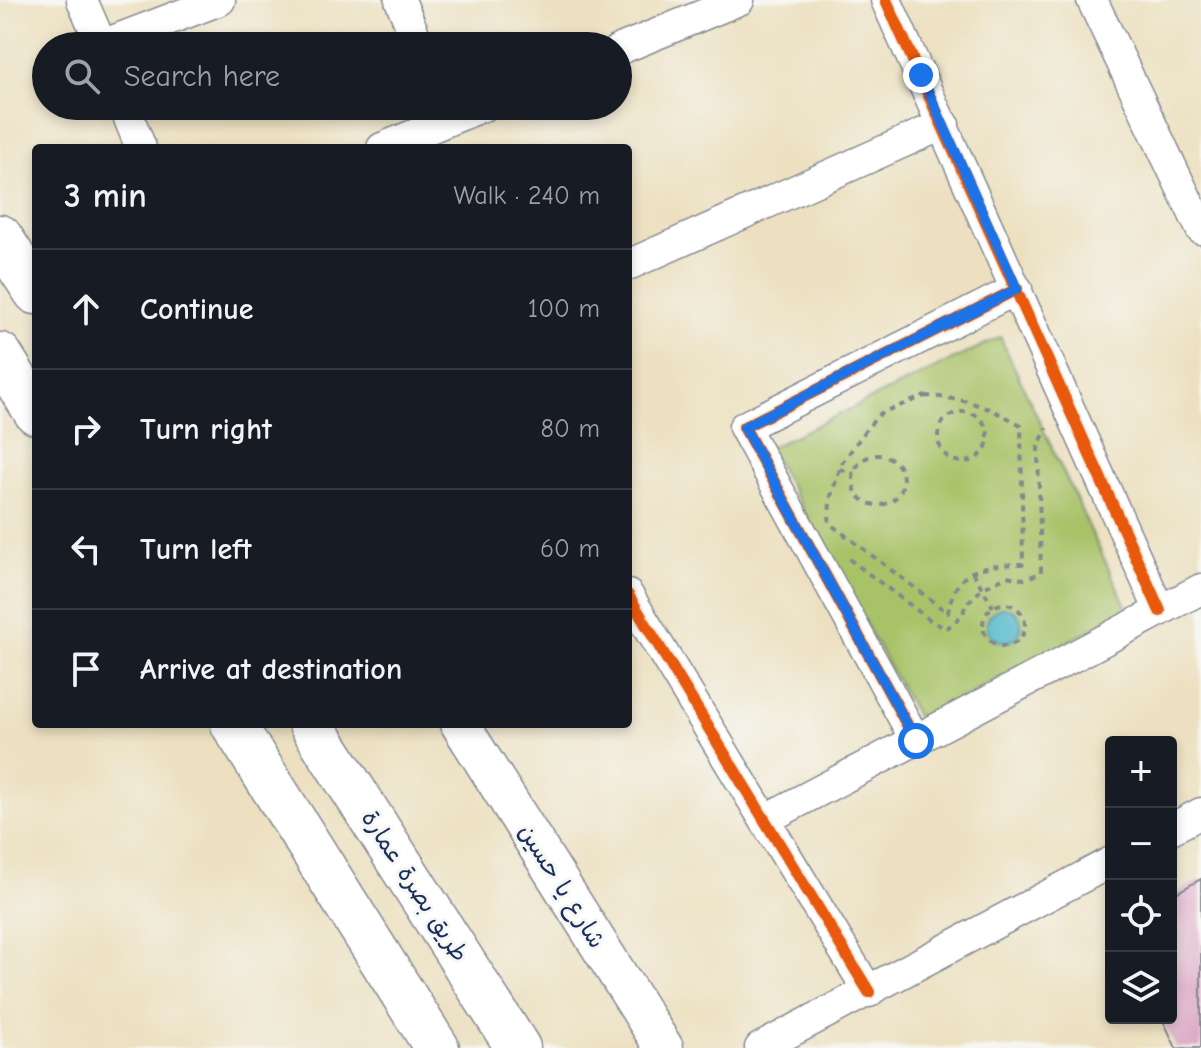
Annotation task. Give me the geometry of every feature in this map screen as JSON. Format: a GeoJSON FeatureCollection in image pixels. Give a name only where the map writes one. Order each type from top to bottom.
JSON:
{"type":"FeatureCollection","features":[{"type":"Feature","properties":{"kind":"highway"},"geometry":{"type":"LineString","coordinates":[[0,237],[32,286]]}},
{"type":"Feature","properties":{"kind":"highway"},"geometry":{"type":"LineString","coordinates":[[0,355],[32,406]]}},
{"type":"Feature","properties":{"kind":"highway"},"geometry":{"type":"LineString","coordinates":[[236,728],[437,1048]]}},
{"type":"Feature","properties":{"kind":"highway","name":"طريق بصرة عمارة"},"geometry":{"type":"LineString","coordinates":[[314,728],[518,1048]]}},
{"type":"Feature","properties":{"kind":"main road","name":"شارع يا حسين"},"geometry":{"type":"LineString","coordinates":[[463,728],[664,1048]]}},
{"type":"Feature","properties":{"kind":"street"},"geometry":{"type":"LineString","coordinates":[[82,0],[96,32]]}},
{"type":"Feature","properties":{"kind":"street"},"geometry":{"type":"LineString","coordinates":[[138,32],[220,0]]}},
{"type":"Feature","properties":{"kind":"street"},"geometry":{"type":"LineString","coordinates":[[400,0],[413,32]]}},
{"type":"Feature","properties":{"kind":"street"},"geometry":{"type":"LineString","coordinates":[[632,42],[691,9],[739,0]]}},
{"type":"Feature","properties":{"kind":"street"},"geometry":{"type":"LineString","coordinates":[[886,0],[1160,611]]}},
{"type":"Feature","properties":{"kind":"street"},"geometry":{"type":"LineString","coordinates":[[1092,0],[1201,229]]}},
{"type":"Feature","properties":{"kind":"street"},"geometry":{"type":"LineString","coordinates":[[130,120],[139,144]]}},
{"type":"Feature","properties":{"kind":"street"},"geometry":{"type":"LineString","coordinates":[[389,144],[434,120]]}},
{"type":"Feature","properties":{"kind":"street"},"geometry":{"type":"LineString","coordinates":[[632,263],[944,124]]}},
{"type":"Feature","properties":{"kind":"street"},"geometry":{"type":"LineString","coordinates":[[916,741],[744,427],[1017,289]]}},
{"type":"Feature","properties":{"kind":"street"},"geometry":{"type":"LineString","coordinates":[[766,819],[1201,589]]}},
{"type":"Feature","properties":{"kind":"street"},"geometry":{"type":"LineString","coordinates":[[632,601],[869,992]]}},
{"type":"Feature","properties":{"kind":"street"},"geometry":{"type":"LineString","coordinates":[[1177,826],[1201,813]]}},
{"type":"Feature","properties":{"kind":"street"},"geometry":{"type":"LineString","coordinates":[[760,1048],[1105,865]]}},
{"type":"Feature","properties":{"kind":"path"},"geometry":{"type":"LineString","coordinates":[[925,396],[987,406],[1021,425],[1023,564],[995,564],[973,572],[951,593],[948,613],[829,523],[830,499],[840,469],[881,413],[925,396]]}},
{"type":"Feature","properties":{"kind":"path"},"geometry":{"type":"LineString","coordinates":[[979,417],[987,406]]}},
{"type":"Feature","properties":{"kind":"path"},"geometry":{"type":"LineString","coordinates":[[971,413],[979,417],[988,431],[986,448],[981,455],[965,462],[950,458],[944,453],[938,438],[943,424],[955,414],[971,413]]}},
{"type":"Feature","properties":{"kind":"path"},"geometry":{"type":"LineString","coordinates":[[843,555],[946,629],[963,615],[965,605],[982,589],[1006,576],[1024,579],[1041,573],[1038,447],[1047,428],[1072,413]]}},
{"type":"Feature","properties":{"kind":"path"},"geometry":{"type":"LineString","coordinates":[[877,456],[885,457],[898,467],[902,483],[895,498],[888,503],[872,505],[854,490],[854,474],[863,461],[877,456]]}},
{"type":"Feature","properties":{"kind":"path"},"geometry":{"type":"LineString","coordinates":[[840,469],[854,474]]}},
{"type":"Feature","properties":{"kind":"path"},"geometry":{"type":"LineString","coordinates":[[973,572],[993,607]]}},
{"type":"Feature","properties":{"kind":"path"},"geometry":{"type":"LineString","coordinates":[[1004,603],[1022,614],[1025,628],[1012,645],[999,646],[987,639],[982,627],[983,620],[993,607],[1004,603]]}},
{"type":"Feature","properties":{"kind":"green space"},"geometry":{"type":"Polygon","coordinates":[[[1000,337],[1128,610],[919,721],[769,448],[1000,337]]]}},
{"type":"Feature","properties":{"kind":"water"},"geometry":{"type":"Polygon","coordinates":[[[1004,608],[1016,613],[1021,625],[1016,637],[1004,642],[992,637],[987,625],[992,613],[1004,608]]]}},
{"type":"Feature","properties":{"kind":"building"},"geometry":{"type":"Polygon","coordinates":[[[1201,879],[1201,1048],[1176,1048],[1165,1024],[1177,1024],[1177,893],[1201,879]]]}},
{"type":"Feature","properties":{"kind":"cycle path"},"geometry":{"type":"LineString","coordinates":[[886,0],[1160,611]]}},
{"type":"Feature","properties":{"kind":"cycle path"},"geometry":{"type":"LineString","coordinates":[[916,741],[744,427],[1017,289]]}},
{"type":"Feature","properties":{"kind":"cycle path"},"geometry":{"type":"LineString","coordinates":[[632,602],[869,992]]}},
{"type":"Feature","properties":{"kind":"route"},"geometry":{"type":"LineString","coordinates":[[916,741],[744,427],[1017,289],[921,75]]}}]}
